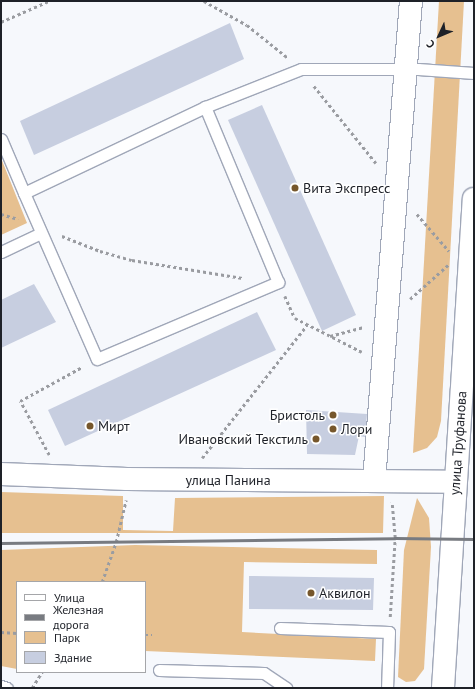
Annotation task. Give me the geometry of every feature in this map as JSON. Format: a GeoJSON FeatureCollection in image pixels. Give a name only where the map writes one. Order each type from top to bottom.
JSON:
{"type":"FeatureCollection","features":[{"type":"Feature","properties":{"kind":"street"},"geometry":{"type":"LineString","coordinates":[[382,481],[383,363],[411,1]]}},
{"type":"Feature","properties":{"kind":"street","name":"улица Труфанова"},"geometry":{"type":"LineString","coordinates":[[443,688],[455,482],[470,315],[474,199]]}},
{"type":"Feature","properties":{"kind":"street","name":"улица Панина"},"geometry":{"type":"LineString","coordinates":[[1,474],[127,479],[455,482]]}},
{"type":"Feature","properties":{"kind":"lane"},"geometry":{"type":"LineString","coordinates":[[24,193],[205,107],[301,69],[406,69],[474,73]]}},
{"type":"Feature","properties":{"kind":"lane"},"geometry":{"type":"LineString","coordinates":[[1,139],[97,359],[278,282],[205,107]]}},
{"type":"Feature","properties":{"kind":"lane"},"geometry":{"type":"LineString","coordinates":[[1,252],[40,229]]}},
{"type":"Feature","properties":{"kind":"lane"},"geometry":{"type":"LineString","coordinates":[[280,628],[389,632],[387,688]]}},
{"type":"Feature","properties":{"kind":"lane"},"geometry":{"type":"LineString","coordinates":[[159,670],[264,674],[286,688]]}},
{"type":"Feature","properties":{"kind":"lane"},"geometry":{"type":"LineString","coordinates":[[1,686],[7,688]]}},
{"type":"Feature","properties":{"kind":"path"},"geometry":{"type":"LineString","coordinates":[[1,22],[49,1]]}},
{"type":"Feature","properties":{"kind":"path"},"geometry":{"type":"LineString","coordinates":[[204,1],[247,25],[301,69]]}},
{"type":"Feature","properties":{"kind":"path"},"geometry":{"type":"LineString","coordinates":[[40,229],[100,252],[132,260],[221,275],[278,282],[295,318],[383,363]]}},
{"type":"Feature","properties":{"kind":"path"},"geometry":{"type":"LineString","coordinates":[[197,464],[307,325]]}},
{"type":"Feature","properties":{"kind":"path"},"geometry":{"type":"LineString","coordinates":[[53,461],[20,401],[97,359]]}},
{"type":"Feature","properties":{"kind":"path"},"geometry":{"type":"LineString","coordinates":[[102,581],[116,542],[128,494],[127,479]]}},
{"type":"Feature","properties":{"kind":"path"},"geometry":{"type":"LineString","coordinates":[[382,481],[395,538],[389,632]]}},
{"type":"Feature","properties":{"kind":"path"},"geometry":{"type":"LineString","coordinates":[[1,632],[16,633]]}},
{"type":"Feature","properties":{"kind":"path"},"geometry":{"type":"LineString","coordinates":[[146,635],[152,635]]}},
{"type":"Feature","properties":{"kind":"path"},"geometry":{"type":"LineString","coordinates":[[32,688],[41,673]]}},
{"type":"Feature","properties":{"kind":"green space"},"geometry":{"type":"Polygon","coordinates":[[[439,1],[464,1],[441,421],[437,437],[427,448],[413,453],[439,1]]]}},
{"type":"Feature","properties":{"kind":"green space"},"geometry":{"type":"Polygon","coordinates":[[[1,158],[27,223],[1,235],[1,158]]]}},
{"type":"Feature","properties":{"kind":"green space"},"geometry":{"type":"Polygon","coordinates":[[[1,492],[123,496],[123,530],[173,531],[175,498],[384,496],[383,533],[1,533],[1,492]]]}},
{"type":"Feature","properties":{"kind":"green space"},"geometry":{"type":"Polygon","coordinates":[[[417,498],[429,518],[431,547],[424,669],[415,681],[406,682],[398,677],[404,550],[417,498]]]}},
{"type":"Feature","properties":{"kind":"green space"},"geometry":{"type":"Polygon","coordinates":[[[135,545],[377,550],[377,564],[244,562],[242,632],[376,639],[375,661],[146,651],[146,581],[16,581],[16,669],[1,666],[1,550],[135,545]]]}},
{"type":"Feature","properties":{"kind":"building"},"geometry":{"type":"Polygon","coordinates":[[[230,23],[244,59],[34,155],[20,121],[230,23]]]}},
{"type":"Feature","properties":{"kind":"building"},"geometry":{"type":"Polygon","coordinates":[[[262,105],[356,315],[322,331],[228,120],[262,105]]]}},
{"type":"Feature","properties":{"kind":"building"},"geometry":{"type":"Polygon","coordinates":[[[34,284],[56,322],[1,348],[1,300],[34,284]]]}},
{"type":"Feature","properties":{"kind":"building"},"geometry":{"type":"Polygon","coordinates":[[[257,312],[276,350],[65,446],[48,410],[257,312]]]}},
{"type":"Feature","properties":{"kind":"building"},"geometry":{"type":"Polygon","coordinates":[[[306,410],[367,414],[365,437],[359,436],[355,455],[307,454],[306,410]]]}},
{"type":"Feature","properties":{"kind":"building","name":"Аквилон"},"geometry":{"type":"Polygon","coordinates":[[[249,576],[374,578],[373,610],[249,609],[249,576]]]}},
{"type":"Feature","properties":{"kind":"railway"},"geometry":{"type":"LineString","coordinates":[[1,543],[395,538],[474,539]]}},
{"type":"Feature","properties":{"kind":"place","name":"Вита Экспресс"},"geometry":{"type":"Point","coordinates":[295,188]}},
{"type":"Feature","properties":{"kind":"place","name":"Бристоль"},"geometry":{"type":"Point","coordinates":[333,415]}},
{"type":"Feature","properties":{"kind":"place","name":"Мирт"},"geometry":{"type":"Point","coordinates":[90,426]}},
{"type":"Feature","properties":{"kind":"place","name":"Лори"},"geometry":{"type":"Point","coordinates":[333,429]}},
{"type":"Feature","properties":{"kind":"place","name":"Ивановский Текстиль"},"geometry":{"type":"Point","coordinates":[316,439]}},
{"type":"Feature","properties":{"kind":"place","name":"Аквилон"},"geometry":{"type":"Point","coordinates":[311,593]}}]}
